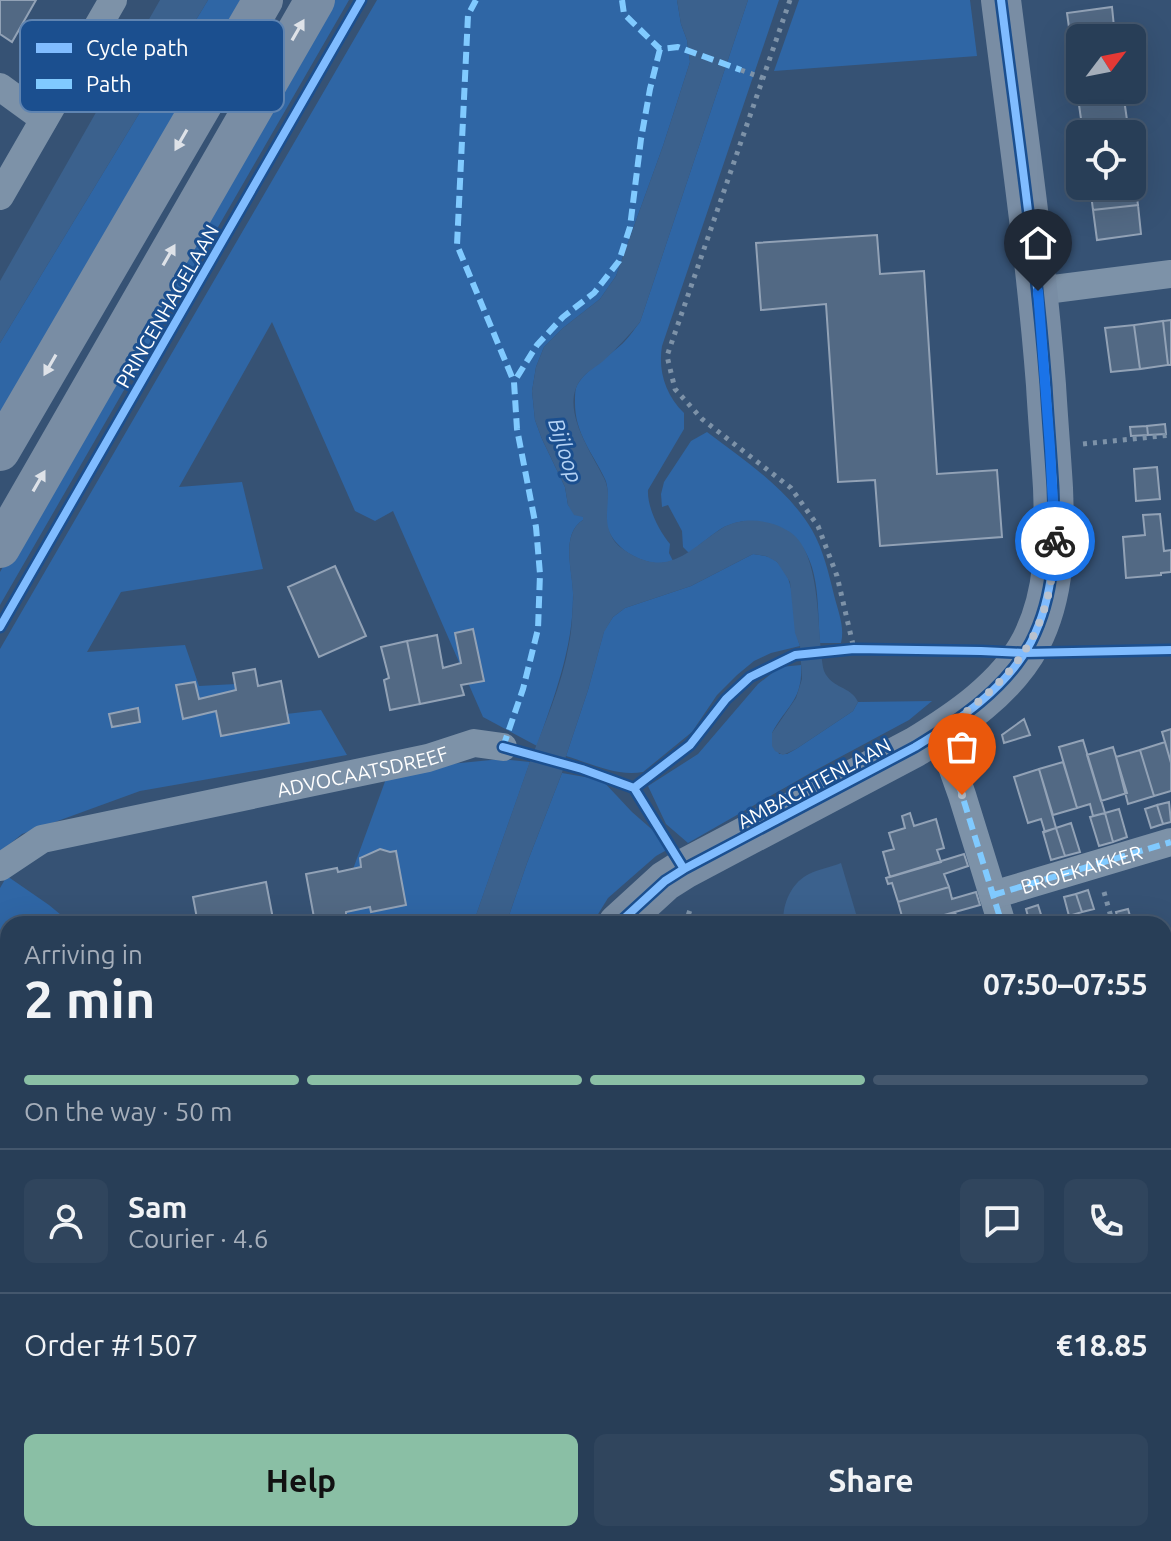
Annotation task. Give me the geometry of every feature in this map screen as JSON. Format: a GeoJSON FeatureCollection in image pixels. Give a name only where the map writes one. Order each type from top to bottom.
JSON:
{"type":"FeatureCollection","features":[{"type":"Feature","properties":{"kind":"street"},"geometry":{"type":"LineString","coordinates":[[101,20],[113,0]]}},
{"type":"Feature","properties":{"kind":"street"},"geometry":{"type":"LineString","coordinates":[[251,20],[263,0]]}},
{"type":"Feature","properties":{"kind":"street","name":"PRINCENHAGELAAN"},"geometry":{"type":"LineString","coordinates":[[284,54],[315,0]]}},
{"type":"Feature","properties":{"kind":"street","name":"AMBACHTENLAAN"},"geometry":{"type":"LineString","coordinates":[[627,916],[665,881],[684,869],[940,733],[987,695],[1014,667],[1031,641],[1043,613],[1055,552],[1050,448],[1038,291],[1001,0]]}},
{"type":"Feature","properties":{"kind":"street"},"geometry":{"type":"LineString","coordinates":[[0,87],[20,102]]}},
{"type":"Feature","properties":{"kind":"street"},"geometry":{"type":"LineString","coordinates":[[34,112],[44,119]]}},
{"type":"Feature","properties":{"kind":"street"},"geometry":{"type":"LineString","coordinates":[[0,196],[48,112]]}},
{"type":"Feature","properties":{"kind":"street"},"geometry":{"type":"LineString","coordinates":[[0,451],[198,112]]}},
{"type":"Feature","properties":{"kind":"street","name":"PRINCENHAGELAAN"},"geometry":{"type":"LineString","coordinates":[[0,548],[251,112]]}},
{"type":"Feature","properties":{"kind":"street"},"geometry":{"type":"LineString","coordinates":[[1038,291],[1171,274]]}},
{"type":"Feature","properties":{"kind":"street"},"geometry":{"type":"LineString","coordinates":[[940,733],[1000,916]]}},
{"type":"Feature","properties":{"kind":"street","name":"ADVOCAATSDREEF"},"geometry":{"type":"LineString","coordinates":[[0,867],[42,839],[428,758],[474,743],[503,747]]}},
{"type":"Feature","properties":{"kind":"street","name":"BROEKAKKER"},"geometry":{"type":"LineString","coordinates":[[993,895],[1171,842]]}},
{"type":"Feature","properties":{"kind":"path"},"geometry":{"type":"LineString","coordinates":[[790,0],[667,356],[675,389],[702,419],[791,488],[818,526],[837,576],[854,649]]}},
{"type":"Feature","properties":{"kind":"path"},"geometry":{"type":"LineString","coordinates":[[741,70],[763,78]]}},
{"type":"Feature","properties":{"kind":"path"},"geometry":{"type":"LineString","coordinates":[[1050,448],[1171,435]]}},
{"type":"Feature","properties":{"kind":"path"},"geometry":{"type":"LineString","coordinates":[[839,651],[870,649]]}},
{"type":"Feature","properties":{"kind":"shaded area"},"geometry":{"type":"Polygon","coordinates":[[[208,0],[248,0],[236,20],[196,20],[208,0]]]}},
{"type":"Feature","properties":{"kind":"shaded area"},"geometry":{"type":"Polygon","coordinates":[[[329,0],[349,0],[0,605],[0,572],[265,112],[284,112],[284,78],[329,0]]]}},
{"type":"Feature","properties":{"kind":"shaded area"},"geometry":{"type":"Polygon","coordinates":[[[377,0],[677,0],[687,40],[690,62],[616,276],[600,299],[544,347],[536,367],[532,391],[535,420],[565,487],[568,505],[583,517],[571,535],[569,555],[573,596],[570,635],[556,691],[537,746],[483,717],[393,511],[375,521],[355,511],[272,322],[179,487],[242,482],[263,569],[121,592],[87,652],[185,645],[199,686],[254,683],[260,717],[321,710],[347,755],[140,791],[22,834],[0,852],[0,649],[377,0]]]}},
{"type":"Feature","properties":{"kind":"shaded area"},"geometry":{"type":"Polygon","coordinates":[[[748,0],[779,0],[662,346],[664,382],[684,413],[684,429],[648,490],[652,511],[670,544],[669,553],[673,561],[655,563],[624,550],[608,530],[607,484],[577,422],[575,391],[584,375],[625,341],[640,322],[748,0]]]}},
{"type":"Feature","properties":{"kind":"shaded area"},"geometry":{"type":"Polygon","coordinates":[[[799,0],[970,0],[977,56],[774,71],[799,0]]]}},
{"type":"Feature","properties":{"kind":"shaded area"},"geometry":{"type":"Polygon","coordinates":[[[140,112],[182,112],[0,423],[0,343],[140,112]]]}},
{"type":"Feature","properties":{"kind":"shaded area"},"geometry":{"type":"Polygon","coordinates":[[[707,432],[778,488],[812,530],[825,562],[839,613],[841,643],[820,643],[812,567],[801,545],[782,530],[763,522],[744,521],[724,527],[689,553],[683,547],[682,531],[668,505],[662,507],[661,494],[664,482],[691,441],[707,432]]]}},
{"type":"Feature","properties":{"kind":"shaded area"},"geometry":{"type":"Polygon","coordinates":[[[753,554],[772,558],[784,569],[791,589],[800,646],[754,661],[717,695],[692,732],[643,772],[614,771],[566,756],[604,631],[613,617],[625,608],[691,586],[753,554]]]}},
{"type":"Feature","properties":{"kind":"shaded area"},"geometry":{"type":"Polygon","coordinates":[[[801,665],[797,695],[772,733],[779,754],[796,749],[853,711],[858,702],[932,701],[909,720],[688,843],[666,824],[648,786],[698,754],[758,684],[780,667],[801,665]]]}},
{"type":"Feature","properties":{"kind":"shaded area"},"geometry":{"type":"Polygon","coordinates":[[[501,759],[530,762],[476,916],[336,916],[387,776],[440,765],[501,759]]]}},
{"type":"Feature","properties":{"kind":"shaded area"},"geometry":{"type":"Polygon","coordinates":[[[562,773],[602,780],[672,847],[656,856],[608,898],[597,916],[509,916],[562,773]]]}},
{"type":"Feature","properties":{"kind":"shaded area"},"geometry":{"type":"Polygon","coordinates":[[[7,876],[62,916],[0,916],[0,888],[7,876]]]}},
{"type":"Feature","properties":{"kind":"water"},"geometry":{"type":"Polygon","coordinates":[[[160,0],[208,0],[196,20],[149,20],[160,0]]]}},
{"type":"Feature","properties":{"kind":"water","name":"Bijloop"},"geometry":{"type":"Polygon","coordinates":[[[677,0],[748,0],[640,322],[583,377],[573,401],[575,414],[607,486],[610,533],[617,544],[634,556],[647,561],[670,561],[721,529],[747,521],[765,522],[782,528],[801,543],[813,576],[824,671],[827,677],[851,693],[858,702],[853,711],[796,749],[783,755],[775,751],[772,733],[796,698],[802,679],[790,582],[777,562],[766,556],[753,554],[691,586],[625,608],[613,617],[604,632],[562,773],[509,916],[476,916],[557,691],[571,633],[573,592],[569,547],[575,527],[583,517],[574,515],[568,505],[565,487],[535,420],[532,391],[536,367],[544,347],[600,299],[616,276],[690,62],[677,0]]]}},
{"type":"Feature","properties":{"kind":"water"},"geometry":{"type":"Polygon","coordinates":[[[96,112],[140,112],[0,343],[0,281],[96,112]]]}},
{"type":"Feature","properties":{"kind":"water"},"geometry":{"type":"Polygon","coordinates":[[[841,863],[857,916],[784,916],[786,902],[793,888],[813,872],[841,863]]]}},
{"type":"Feature","properties":{"kind":"building"},"geometry":{"type":"Polygon","coordinates":[[[0,0],[36,0],[25,20],[20,20],[20,28],[12,42],[0,34],[0,0]]]}},
{"type":"Feature","properties":{"kind":"building"},"geometry":{"type":"Polygon","coordinates":[[[1112,7],[1114,24],[1069,24],[1067,13],[1112,7]]]}},
{"type":"Feature","properties":{"kind":"building"},"geometry":{"type":"Polygon","coordinates":[[[1079,104],[1125,104],[1127,120],[1081,120],[1079,104]]]}},
{"type":"Feature","properties":{"kind":"building"},"geometry":{"type":"Polygon","coordinates":[[[1092,200],[1137,200],[1138,205],[1093,210],[1092,200]]]}},
{"type":"Feature","properties":{"kind":"building"},"geometry":{"type":"Polygon","coordinates":[[[1138,205],[1141,234],[1097,240],[1093,210],[1138,205]]]}},
{"type":"Feature","properties":{"kind":"building"},"geometry":{"type":"Polygon","coordinates":[[[877,235],[880,274],[924,271],[937,474],[997,470],[1002,537],[880,546],[875,480],[838,482],[826,304],[761,310],[756,243],[877,235]]]}},
{"type":"Feature","properties":{"kind":"building"},"geometry":{"type":"Polygon","coordinates":[[[1171,320],[1171,365],[1168,365],[1163,321],[1171,320]]]}},
{"type":"Feature","properties":{"kind":"building"},"geometry":{"type":"Polygon","coordinates":[[[1163,321],[1168,365],[1140,369],[1134,325],[1163,321]]]}},
{"type":"Feature","properties":{"kind":"building"},"geometry":{"type":"Polygon","coordinates":[[[1134,325],[1140,369],[1111,372],[1105,328],[1134,325]]]}},
{"type":"Feature","properties":{"kind":"building"},"geometry":{"type":"Polygon","coordinates":[[[1165,424],[1166,434],[1148,435],[1147,426],[1165,424]]]}},
{"type":"Feature","properties":{"kind":"building"},"geometry":{"type":"Polygon","coordinates":[[[1147,426],[1148,435],[1131,436],[1130,427],[1147,426]]]}},
{"type":"Feature","properties":{"kind":"building"},"geometry":{"type":"Polygon","coordinates":[[[1157,467],[1160,499],[1136,501],[1134,469],[1157,467]]]}},
{"type":"Feature","properties":{"kind":"building"},"geometry":{"type":"Polygon","coordinates":[[[1160,514],[1164,551],[1171,550],[1171,572],[1126,578],[1123,537],[1145,535],[1143,515],[1160,514]]]}},
{"type":"Feature","properties":{"kind":"building"},"geometry":{"type":"Polygon","coordinates":[[[335,566],[366,636],[319,657],[288,587],[335,566]]]}},
{"type":"Feature","properties":{"kind":"building"},"geometry":{"type":"Polygon","coordinates":[[[473,629],[484,681],[461,685],[464,695],[420,704],[407,641],[437,635],[443,668],[461,663],[455,633],[473,629]]]}},
{"type":"Feature","properties":{"kind":"building"},"geometry":{"type":"Polygon","coordinates":[[[407,641],[420,704],[390,710],[384,680],[389,678],[381,647],[407,641]]]}},
{"type":"Feature","properties":{"kind":"building"},"geometry":{"type":"Polygon","coordinates":[[[255,669],[258,686],[281,681],[289,723],[221,736],[216,711],[183,719],[176,685],[195,682],[199,699],[236,690],[233,673],[255,669]]]}},
{"type":"Feature","properties":{"kind":"building"},"geometry":{"type":"Polygon","coordinates":[[[138,708],[140,722],[112,727],[109,714],[138,708]]]}},
{"type":"Feature","properties":{"kind":"building"},"geometry":{"type":"Polygon","coordinates":[[[1024,719],[1030,735],[1004,743],[1002,735],[1024,719]]]}},
{"type":"Feature","properties":{"kind":"building"},"geometry":{"type":"Polygon","coordinates":[[[1171,729],[1171,763],[1162,732],[1171,729]]]}},
{"type":"Feature","properties":{"kind":"building"},"geometry":{"type":"Polygon","coordinates":[[[1083,740],[1105,813],[1093,816],[1090,804],[1077,808],[1059,747],[1083,740]]]}},
{"type":"Feature","properties":{"kind":"building"},"geometry":{"type":"Polygon","coordinates":[[[1165,742],[1171,763],[1171,791],[1154,796],[1140,750],[1165,742]]]}},
{"type":"Feature","properties":{"kind":"building"},"geometry":{"type":"Polygon","coordinates":[[[1113,747],[1127,793],[1101,801],[1087,755],[1113,747]]]}},
{"type":"Feature","properties":{"kind":"building"},"geometry":{"type":"Polygon","coordinates":[[[1140,750],[1154,796],[1128,804],[1116,757],[1140,750]]]}},
{"type":"Feature","properties":{"kind":"building"},"geometry":{"type":"Polygon","coordinates":[[[1063,762],[1077,808],[1053,815],[1039,769],[1063,762]]]}},
{"type":"Feature","properties":{"kind":"building"},"geometry":{"type":"Polygon","coordinates":[[[1039,769],[1056,828],[1045,832],[1041,819],[1028,823],[1014,777],[1039,769]]]}},
{"type":"Feature","properties":{"kind":"building"},"geometry":{"type":"Polygon","coordinates":[[[1169,802],[1171,822],[1163,824],[1157,805],[1169,802]]]}},
{"type":"Feature","properties":{"kind":"building"},"geometry":{"type":"Polygon","coordinates":[[[1157,805],[1163,824],[1151,828],[1145,809],[1157,805]]]}},
{"type":"Feature","properties":{"kind":"building"},"geometry":{"type":"Polygon","coordinates":[[[1119,809],[1127,837],[1113,842],[1105,813],[1119,809]]]}},
{"type":"Feature","properties":{"kind":"building"},"geometry":{"type":"Polygon","coordinates":[[[910,813],[914,826],[936,819],[944,848],[937,850],[941,862],[890,877],[883,852],[894,849],[889,833],[905,828],[902,816],[910,813]]]}},
{"type":"Feature","properties":{"kind":"building"},"geometry":{"type":"Polygon","coordinates":[[[1105,813],[1113,842],[1099,846],[1090,817],[1105,813]]]}},
{"type":"Feature","properties":{"kind":"building"},"geometry":{"type":"Polygon","coordinates":[[[1071,823],[1080,852],[1065,856],[1056,828],[1071,823]]]}},
{"type":"Feature","properties":{"kind":"building"},"geometry":{"type":"Polygon","coordinates":[[[1056,828],[1065,856],[1051,860],[1043,832],[1056,828]]]}},
{"type":"Feature","properties":{"kind":"building"},"geometry":{"type":"Polygon","coordinates":[[[380,849],[396,851],[406,905],[371,912],[370,907],[346,912],[346,916],[314,916],[306,874],[361,867],[360,858],[380,849]]]}},
{"type":"Feature","properties":{"kind":"building"},"geometry":{"type":"Polygon","coordinates":[[[964,854],[968,866],[944,874],[949,887],[898,902],[892,883],[888,884],[886,878],[964,854]]]}},
{"type":"Feature","properties":{"kind":"building"},"geometry":{"type":"Polygon","coordinates":[[[266,882],[272,916],[197,916],[193,897],[266,882]]]}},
{"type":"Feature","properties":{"kind":"building"},"geometry":{"type":"Polygon","coordinates":[[[949,887],[952,899],[976,892],[980,905],[941,916],[902,916],[898,902],[949,887]]]}},
{"type":"Feature","properties":{"kind":"building"},"geometry":{"type":"Polygon","coordinates":[[[1088,890],[1094,909],[1082,912],[1076,894],[1088,890]]]}},
{"type":"Feature","properties":{"kind":"building"},"geometry":{"type":"Polygon","coordinates":[[[1076,894],[1082,912],[1069,916],[1064,897],[1076,894]]]}},
{"type":"Feature","properties":{"kind":"building"},"geometry":{"type":"Polygon","coordinates":[[[1038,905],[1041,916],[1028,916],[1026,909],[1038,905]]]}},
{"type":"Feature","properties":{"kind":"building"},"geometry":{"type":"Polygon","coordinates":[[[1128,909],[1130,916],[1117,916],[1116,912],[1128,909]]]}},
{"type":"Feature","properties":{"kind":"marked path"},"geometry":{"type":"LineString","coordinates":[[476,0],[468,15],[457,245],[514,382]]}},
{"type":"Feature","properties":{"kind":"marked path"},"geometry":{"type":"LineString","coordinates":[[622,0],[624,14],[660,49],[678,47],[741,70]]}},
{"type":"Feature","properties":{"kind":"marked path"},"geometry":{"type":"LineString","coordinates":[[503,747],[523,689],[538,629],[540,574],[536,527],[517,429],[514,382],[537,345],[563,317],[594,293],[619,261],[630,227],[641,139],[660,49]]}},
{"type":"Feature","properties":{"kind":"marked path"},"geometry":{"type":"LineString","coordinates":[[940,733],[1000,916]]}},
{"type":"Feature","properties":{"kind":"marked path"},"geometry":{"type":"LineString","coordinates":[[993,895],[1171,842]]}},
{"type":"Feature","properties":{"kind":"cycle path"},"geometry":{"type":"LineString","coordinates":[[0,627],[361,0]]}},
{"type":"Feature","properties":{"kind":"cycle path"},"geometry":{"type":"LineString","coordinates":[[627,916],[665,881],[684,869],[915,747],[948,726],[980,702],[1009,674],[1021,659],[1039,624],[1052,567],[1053,488],[1037,288],[1001,0]]}},
{"type":"Feature","properties":{"kind":"cycle path"},"geometry":{"type":"LineString","coordinates":[[634,788],[690,745],[726,699],[750,677],[795,655],[854,649],[1024,653],[1171,650]]}},
{"type":"Feature","properties":{"kind":"cycle path"},"geometry":{"type":"LineString","coordinates":[[503,747],[582,769],[634,788],[684,869]]}},
{"type":"Feature","properties":{"kind":"way so far"},"geometry":{"type":"LineString","coordinates":[[962,795],[940,733],[987,695],[1024,653],[1043,613],[1053,568],[1055,541]]}},
{"type":"Feature","properties":{"kind":"route"},"geometry":{"type":"LineString","coordinates":[[1038,291],[1055,541]]}}]}
